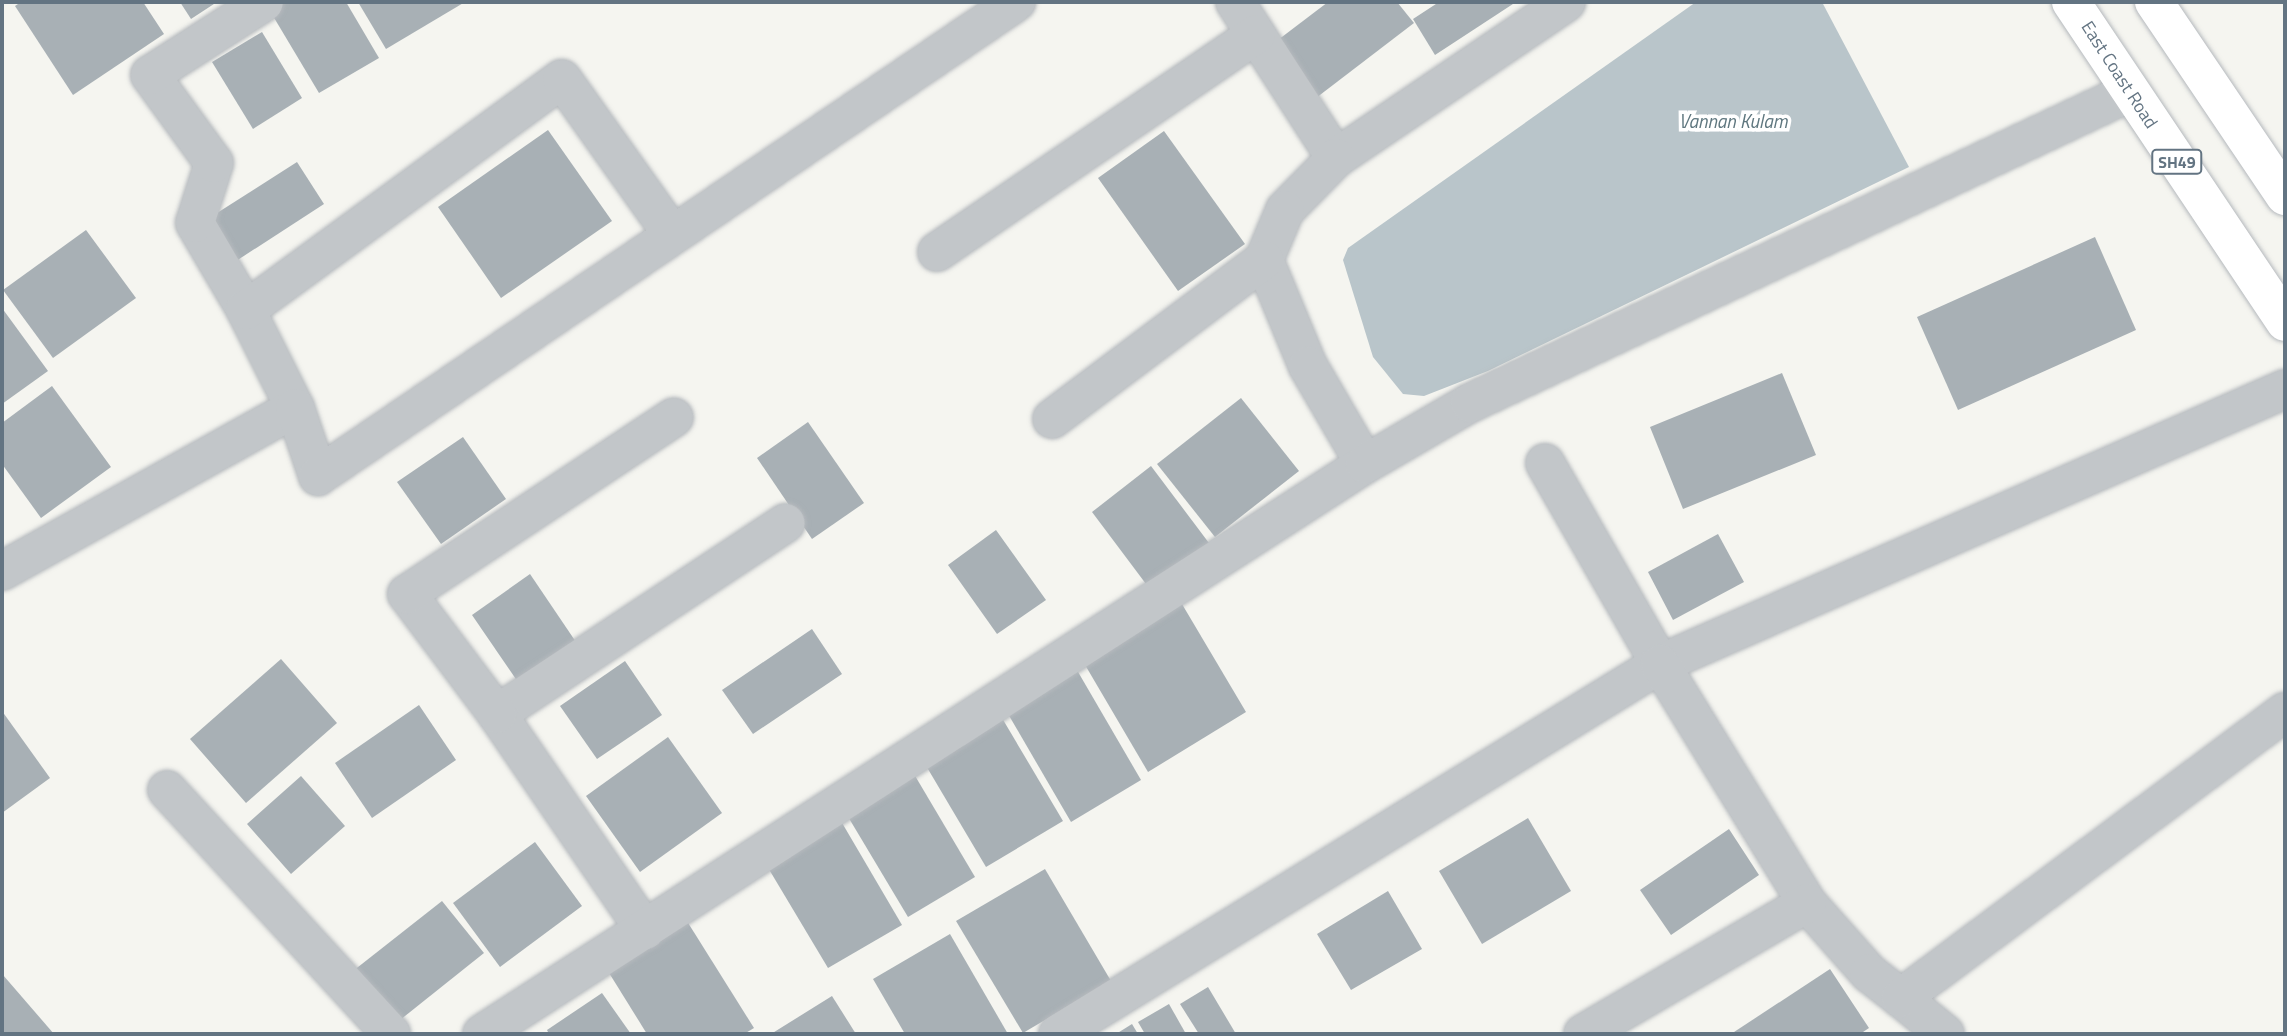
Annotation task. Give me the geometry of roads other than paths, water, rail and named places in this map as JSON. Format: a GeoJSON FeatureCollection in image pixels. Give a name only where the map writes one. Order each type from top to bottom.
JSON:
{"type":"FeatureCollection","features":[{"type":"Feature","properties":{"kind":"main road","name":"East Coast Road"},"geometry":{"type":"LineString","coordinates":[[2071,2],[2285,322]]}},
{"type":"Feature","properties":{"kind":"main road"},"geometry":{"type":"LineString","coordinates":[[2154,2],[2281,180]]}},
{"type":"Feature","properties":{"kind":"street"},"geometry":{"type":"LineString","coordinates":[[264,2],[150,75],[214,163],[195,223],[246,310],[295,408],[318,476],[1016,2]]}},
{"type":"Feature","properties":{"kind":"street"},"geometry":{"type":"LineString","coordinates":[[1235,2],[1336,158]]}},
{"type":"Feature","properties":{"kind":"street"},"geometry":{"type":"LineString","coordinates":[[1052,419],[1264,260],[1285,210],[1336,158],[1566,2]]}},
{"type":"Feature","properties":{"kind":"street"},"geometry":{"type":"LineString","coordinates":[[936,252],[1256,34]]}},
{"type":"Feature","properties":{"kind":"street"},"geometry":{"type":"LineString","coordinates":[[246,310],[562,79],[673,235]]}},
{"type":"Feature","properties":{"kind":"street"},"geometry":{"type":"LineString","coordinates":[[482,1034],[1365,464],[1470,403],[2130,92]]}},
{"type":"Feature","properties":{"kind":"street"},"geometry":{"type":"LineString","coordinates":[[1264,260],[1308,366],[1365,464]]}},
{"type":"Feature","properties":{"kind":"street"},"geometry":{"type":"LineString","coordinates":[[1058,1034],[1660,664],[2285,390]]}},
{"type":"Feature","properties":{"kind":"street"},"geometry":{"type":"LineString","coordinates":[[2,571],[295,408]]}},
{"type":"Feature","properties":{"kind":"street"},"geometry":{"type":"LineString","coordinates":[[645,930],[497,714],[407,594],[674,417]]}},
{"type":"Feature","properties":{"kind":"street"},"geometry":{"type":"LineString","coordinates":[[1545,463],[1660,664],[1807,903],[1870,973],[1945,1034]]}},
{"type":"Feature","properties":{"kind":"street"},"geometry":{"type":"LineString","coordinates":[[497,714],[786,523]]}},
{"type":"Feature","properties":{"kind":"street"},"geometry":{"type":"LineString","coordinates":[[1901,998],[2285,712]]}},
{"type":"Feature","properties":{"kind":"street"},"geometry":{"type":"LineString","coordinates":[[167,790],[391,1034]]}},
{"type":"Feature","properties":{"kind":"street"},"geometry":{"type":"LineString","coordinates":[[1583,1034],[1807,903]]}},
{"type":"Feature","properties":{"kind":"water","name":"Vannan Kulam"},"geometry":{"type":"Polygon","coordinates":[[[1696,2],[1822,2],[1909,167],[1488,371],[1424,396],[1403,394],[1373,357],[1343,260],[1348,248],[1696,2]]]}}]}
